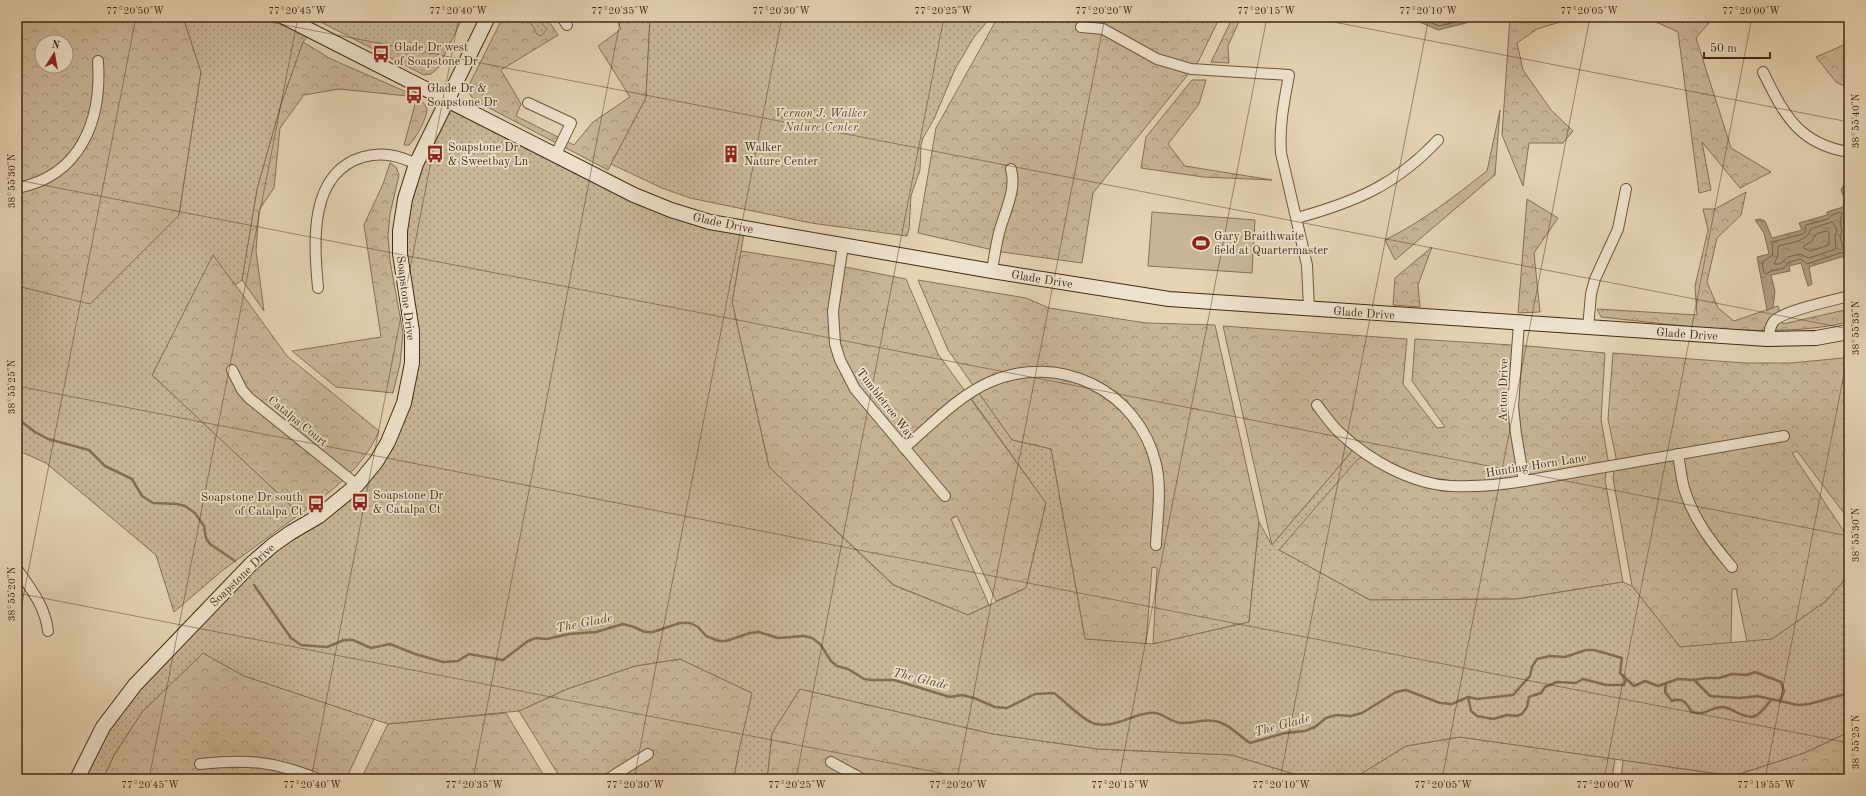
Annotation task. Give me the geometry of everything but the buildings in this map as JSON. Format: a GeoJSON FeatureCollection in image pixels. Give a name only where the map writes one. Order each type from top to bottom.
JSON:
{"type":"FeatureCollection","features":[{"type":"Feature","properties":{"kind":"street","name":"Glade Drive"},"geometry":{"type":"LineString","coordinates":[[284,17],[634,195],[671,210],[710,222],[1169,299],[1769,340],[1816,338],[1849,332]]}},
{"type":"Feature","properties":{"kind":"street","name":"Soapstone Drive"},"geometry":{"type":"LineString","coordinates":[[77,779],[103,727],[140,679],[251,564],[290,533],[319,516],[357,485],[376,462],[388,442],[402,412],[410,381],[412,357],[412,331],[402,274],[400,242],[405,199],[416,164],[449,100],[488,17]]}},
{"type":"Feature","properties":{"kind":"street"},"geometry":{"type":"LineString","coordinates":[[1081,27],[1103,30],[1157,59],[1191,69],[1289,75],[1281,120],[1280,136],[1282,153],[1307,265],[1309,309]]}},
{"type":"Feature","properties":{"kind":"street"},"geometry":{"type":"LineString","coordinates":[[17,188],[41,181],[53,174],[68,162],[84,142],[93,121],[98,95],[98,61]]}},
{"type":"Feature","properties":{"kind":"street"},"geometry":{"type":"LineString","coordinates":[[1763,72],[1784,113],[1802,134],[1823,146],[1849,152]]}},
{"type":"Feature","properties":{"kind":"street"},"geometry":{"type":"LineString","coordinates":[[528,103],[571,123],[556,154]]}},
{"type":"Feature","properties":{"kind":"street"},"geometry":{"type":"LineString","coordinates":[[1297,218],[1334,208],[1376,189],[1412,164],[1438,140]]}},
{"type":"Feature","properties":{"kind":"street"},"geometry":{"type":"LineString","coordinates":[[318,288],[315,256],[316,227],[322,200],[332,179],[348,164],[370,155],[394,155],[416,164]]}},
{"type":"Feature","properties":{"kind":"street"},"geometry":{"type":"LineString","coordinates":[[992,270],[998,235],[1013,184],[1010,169]]}},
{"type":"Feature","properties":{"kind":"street"},"geometry":{"type":"LineString","coordinates":[[1588,328],[1591,294],[1595,279],[1618,229],[1626,189]]}},
{"type":"Feature","properties":{"kind":"street","name":"Tumbletree Way"},"geometry":{"type":"LineString","coordinates":[[843,245],[833,311],[835,344],[840,360],[855,389],[945,496]]}},
{"type":"Feature","properties":{"kind":"street"},"geometry":{"type":"LineString","coordinates":[[1769,340],[1769,332],[1774,321],[1781,317],[1797,310],[1849,296]]}},
{"type":"Feature","properties":{"kind":"street","name":"Acton Drive"},"geometry":{"type":"LineString","coordinates":[[1519,323],[1514,406],[1516,434],[1524,481]]}},
{"type":"Feature","properties":{"kind":"street","name":"Catalpa Court"},"geometry":{"type":"LineString","coordinates":[[232,370],[242,390],[249,398],[357,485]]}},
{"type":"Feature","properties":{"kind":"street"},"geometry":{"type":"LineString","coordinates":[[904,448],[972,391],[1007,375],[1036,370],[1068,375],[1083,380],[1098,387],[1123,406],[1138,425],[1150,446],[1158,475],[1156,545]]}},
{"type":"Feature","properties":{"kind":"street","name":"Hunting Horn Lane"},"geometry":{"type":"LineString","coordinates":[[1317,405],[1339,432],[1355,446],[1380,462],[1417,479],[1451,486],[1488,486],[1524,481],[1784,436]]}},
{"type":"Feature","properties":{"kind":"street"},"geometry":{"type":"LineString","coordinates":[[1678,454],[1683,484],[1691,507],[1709,539],[1732,567]]}},
{"type":"Feature","properties":{"kind":"street"},"geometry":{"type":"LineString","coordinates":[[17,569],[39,600],[48,631]]}},
{"type":"Feature","properties":{"kind":"street"},"geometry":{"type":"LineString","coordinates":[[608,779],[648,754]]}},
{"type":"Feature","properties":{"kind":"street"},"geometry":{"type":"LineString","coordinates":[[200,764],[256,761],[291,768],[318,779]]}},
{"type":"Feature","properties":{"kind":"street"},"geometry":{"type":"LineString","coordinates":[[831,762],[862,779]]}},
{"type":"Feature","properties":{"kind":"green space"},"geometry":{"type":"Polygon","coordinates":[[[17,17],[183,17],[201,72],[179,215],[90,305],[17,286],[17,17]]]}},
{"type":"Feature","properties":{"kind":"green space"},"geometry":{"type":"Polygon","coordinates":[[[183,17],[281,17],[312,31],[303,42],[281,104],[257,189],[242,280],[235,285],[213,255],[152,375],[300,514],[223,570],[174,612],[156,555],[46,463],[17,450],[17,286],[90,304],[179,215],[201,72],[183,17]]]}},
{"type":"Feature","properties":{"kind":"green space"},"geometry":{"type":"Polygon","coordinates":[[[311,17],[463,17],[438,68],[431,74],[424,75],[311,17]]]}},
{"type":"Feature","properties":{"kind":"green space"},"geometry":{"type":"Polygon","coordinates":[[[503,17],[546,17],[558,35],[501,70],[521,104],[516,116],[574,145],[593,122],[630,97],[598,46],[621,29],[615,17],[650,17],[646,98],[608,170],[474,100],[469,93],[469,85],[503,17]]]}},
{"type":"Feature","properties":{"kind":"green space"},"geometry":{"type":"Polygon","coordinates":[[[526,17],[543,17],[545,20],[542,24],[547,29],[540,36],[535,32],[535,29],[526,17]]]}},
{"type":"Feature","properties":{"kind":"green space","name":"Vernon J. Walker Nature Center"},"geometry":{"type":"Polygon","coordinates":[[[650,17],[991,17],[974,37],[955,69],[934,119],[923,138],[921,145],[920,170],[911,196],[909,229],[907,236],[811,223],[690,198],[662,188],[611,164],[646,98],[650,17]]]}},
{"type":"Feature","properties":{"kind":"green space"},"geometry":{"type":"Polygon","coordinates":[[[998,17],[1220,17],[1198,62],[1093,193],[1082,263],[1002,252],[918,233],[936,128],[998,17]]]}},
{"type":"Feature","properties":{"kind":"green space"},"geometry":{"type":"Polygon","coordinates":[[[1233,17],[1241,17],[1228,46],[1229,63],[1211,62],[1233,17]]]}},
{"type":"Feature","properties":{"kind":"green space"},"geometry":{"type":"Polygon","coordinates":[[[1510,17],[1604,17],[1589,22],[1560,22],[1537,29],[1517,43],[1523,70],[1551,110],[1573,131],[1563,143],[1529,143],[1523,186],[1502,135],[1510,17]]]}},
{"type":"Feature","properties":{"kind":"green space"},"geometry":{"type":"Polygon","coordinates":[[[1645,17],[1714,17],[1696,38],[1731,148],[1771,172],[1740,188],[1702,142],[1711,190],[1699,193],[1678,32],[1645,17]]]}},
{"type":"Feature","properties":{"kind":"green space"},"geometry":{"type":"Polygon","coordinates":[[[303,42],[331,59],[418,97],[425,105],[427,110],[423,123],[414,139],[409,145],[404,145],[417,97],[339,89],[304,95],[280,128],[274,188],[259,210],[256,251],[264,311],[242,280],[257,189],[281,104],[303,42]]]}},
{"type":"Feature","properties":{"kind":"green space"},"geometry":{"type":"Polygon","coordinates":[[[1848,43],[1849,88],[1836,82],[1816,57],[1848,43]]]}},
{"type":"Feature","properties":{"kind":"green space"},"geometry":{"type":"Polygon","coordinates":[[[1192,80],[1206,80],[1199,104],[1168,144],[1185,166],[1272,180],[1203,177],[1141,168],[1146,137],[1192,80]]]}},
{"type":"Feature","properties":{"kind":"green space"},"geometry":{"type":"Polygon","coordinates":[[[449,100],[634,195],[745,228],[732,302],[769,467],[893,585],[968,615],[1026,588],[1046,503],[968,394],[976,389],[1012,440],[1051,449],[1085,639],[1153,644],[1249,622],[1259,522],[1272,545],[1355,446],[1365,454],[1355,462],[1279,550],[1370,600],[1517,599],[1623,582],[1632,586],[1680,647],[1772,639],[1825,602],[1849,575],[1849,732],[1804,753],[1733,776],[1460,737],[1406,746],[1359,775],[1357,779],[1295,779],[1294,774],[1232,755],[1098,749],[993,734],[800,689],[772,733],[767,779],[734,779],[752,693],[680,659],[635,666],[567,689],[519,711],[388,724],[244,676],[203,653],[142,712],[114,755],[103,779],[77,779],[96,739],[236,579],[357,485],[407,392],[402,210],[449,100]]]}},
{"type":"Feature","properties":{"kind":"green space"},"geometry":{"type":"Polygon","coordinates":[[[1500,110],[1495,175],[1395,260],[1385,240],[1425,217],[1487,171],[1500,110]]]}},
{"type":"Feature","properties":{"kind":"green space"},"geometry":{"type":"Polygon","coordinates":[[[390,163],[396,167],[399,175],[390,214],[388,236],[390,261],[403,333],[400,364],[393,393],[336,387],[292,351],[381,337],[364,225],[383,184],[390,163]]]}},
{"type":"Feature","properties":{"kind":"green space"},"geometry":{"type":"Polygon","coordinates":[[[1746,192],[1741,215],[1717,238],[1707,282],[1718,308],[1734,321],[1778,306],[1783,324],[1849,309],[1849,322],[1789,330],[1757,330],[1693,327],[1601,317],[1597,309],[1697,315],[1695,286],[1708,230],[1703,209],[1715,209],[1746,192]]]}},
{"type":"Feature","properties":{"kind":"green space"},"geometry":{"type":"Polygon","coordinates":[[[1527,199],[1558,218],[1534,253],[1540,312],[1518,313],[1527,199]]]}},
{"type":"Feature","properties":{"kind":"green space","name":"Gary Braithwaite field at Quartermaster"},"geometry":{"type":"Polygon","coordinates":[[[1152,212],[1255,220],[1252,273],[1148,266],[1152,212]]]}},
{"type":"Feature","properties":{"kind":"green space"},"geometry":{"type":"Polygon","coordinates":[[[1432,247],[1418,285],[1420,307],[1393,305],[1395,278],[1432,247]]]}},
{"type":"Feature","properties":{"kind":"green space"},"geometry":{"type":"Polygon","coordinates":[[[741,251],[850,268],[906,279],[938,354],[1046,503],[1026,588],[996,601],[957,516],[951,519],[989,605],[968,615],[894,585],[769,467],[732,302],[741,251]]]}},
{"type":"Feature","properties":{"kind":"green space"},"geometry":{"type":"Polygon","coordinates":[[[213,254],[287,356],[379,431],[365,456],[346,478],[300,514],[152,375],[213,254]]]}},
{"type":"Feature","properties":{"kind":"green space"},"geometry":{"type":"Polygon","coordinates":[[[918,280],[1026,298],[1049,308],[1146,323],[1215,325],[1259,522],[1249,622],[1153,644],[1157,568],[1152,567],[1146,644],[1085,639],[1051,449],[1012,440],[948,350],[918,280]]]}},
{"type":"Feature","properties":{"kind":"green space"},"geometry":{"type":"Polygon","coordinates":[[[1223,326],[1407,339],[1403,384],[1437,428],[1445,427],[1412,381],[1415,339],[1528,346],[1605,353],[1601,420],[1608,459],[1605,480],[1623,582],[1517,599],[1370,600],[1279,550],[1348,456],[1272,545],[1223,326]]]}},
{"type":"Feature","properties":{"kind":"green space"},"geometry":{"type":"Polygon","coordinates":[[[1613,353],[1744,363],[1791,363],[1843,358],[1849,356],[1849,520],[1797,451],[1792,453],[1849,539],[1849,575],[1825,602],[1772,639],[1747,642],[1736,589],[1732,589],[1731,643],[1680,647],[1632,586],[1613,478],[1616,458],[1608,419],[1613,353]]]}},
{"type":"Feature","properties":{"kind":"green space"},"geometry":{"type":"Polygon","coordinates":[[[203,653],[244,676],[374,719],[346,779],[103,779],[114,755],[142,712],[203,653]]]}},
{"type":"Feature","properties":{"kind":"green space"},"geometry":{"type":"Polygon","coordinates":[[[680,659],[752,693],[734,779],[561,779],[519,711],[567,689],[635,666],[680,659]]]}},
{"type":"Feature","properties":{"kind":"green space"},"geometry":{"type":"Polygon","coordinates":[[[800,689],[993,734],[1098,749],[1232,755],[1294,774],[1295,779],[767,779],[772,733],[800,689]]]}},
{"type":"Feature","properties":{"kind":"green space"},"geometry":{"type":"Polygon","coordinates":[[[506,713],[546,779],[361,779],[388,724],[506,713]]]}},
{"type":"Feature","properties":{"kind":"green space"},"geometry":{"type":"Polygon","coordinates":[[[1849,732],[1849,779],[1621,779],[1623,760],[1733,776],[1804,753],[1849,732]]]}},
{"type":"Feature","properties":{"kind":"green space"},"geometry":{"type":"Polygon","coordinates":[[[1460,737],[1615,759],[1612,779],[1357,779],[1359,775],[1406,746],[1460,737]]]}},
{"type":"Feature","properties":{"kind":"water"},"geometry":{"type":"Polygon","coordinates":[[[1408,17],[1490,17],[1438,30],[1408,17]]]}},
{"type":"Feature","properties":{"kind":"water"},"geometry":{"type":"Polygon","coordinates":[[[1844,185],[1848,185],[1849,188],[1849,209],[1846,210],[1847,220],[1844,221],[1848,235],[1844,236],[1846,245],[1849,247],[1849,258],[1841,257],[1809,267],[1812,284],[1808,286],[1801,263],[1789,266],[1790,271],[1771,275],[1775,291],[1773,308],[1767,310],[1757,257],[1769,254],[1764,233],[1755,220],[1760,219],[1765,221],[1772,238],[1802,230],[1799,223],[1827,215],[1827,212],[1843,207],[1844,198],[1841,190],[1844,185]]]}},
{"type":"Feature","properties":{"kind":"waterway","name":"The Glade"},"geometry":{"type":"LineString","coordinates":[[17,418],[35,432],[48,439],[89,450],[105,466],[132,479],[142,496],[153,503],[177,504],[185,506],[195,513],[204,526],[206,538],[210,544],[235,561]]}},
{"type":"Feature","properties":{"kind":"waterway","name":"The Glade"},"geometry":{"type":"LineString","coordinates":[[254,585],[291,638],[301,645],[327,647],[344,640],[353,640],[371,648],[390,644],[415,654],[443,662],[458,661],[469,654],[503,660],[528,641],[536,638],[547,639],[569,634],[596,632],[623,624],[645,632],[653,632],[680,623],[690,623],[698,627],[706,636],[719,641],[726,641],[750,633],[759,632],[778,638],[804,636],[812,638],[820,644],[831,661],[837,666],[848,669],[864,679],[894,680],[950,697],[962,695],[974,698],[995,707],[1007,708],[1035,694],[1054,693],[1080,715],[1096,724],[1103,725],[1116,723],[1142,714],[1158,713],[1180,723],[1205,721],[1219,722],[1250,743],[1285,733],[1305,731],[1315,727],[1326,718],[1336,715],[1351,716],[1362,713],[1396,692],[1406,690],[1440,703],[1452,704],[1468,697],[1477,699],[1513,695],[1530,676],[1532,667],[1537,659],[1550,656],[1565,657],[1586,650],[1594,650],[1622,658],[1620,673],[1634,686],[1645,681],[1658,686],[1678,679],[1694,680],[1719,678],[1732,674],[1747,675],[1755,672],[1781,682],[1784,691],[1780,702]]}},
{"type":"Feature","properties":{"kind":"waterway","name":"The Glade"},"geometry":{"type":"LineString","coordinates":[[1468,697],[1471,711],[1477,716],[1493,719],[1507,715],[1516,716],[1522,714],[1527,707],[1529,697],[1541,693],[1545,687],[1557,682],[1576,683],[1583,679],[1606,685],[1624,685],[1626,679]]}},
{"type":"Feature","properties":{"kind":"waterway","name":"The Glade"},"geometry":{"type":"LineString","coordinates":[[1694,680],[1710,696],[1740,698],[1757,696],[1798,705],[1809,704],[1849,693]]}},
{"type":"Feature","properties":{"kind":"waterway","name":"The Glade"},"geometry":{"type":"LineString","coordinates":[[1666,684],[1665,692],[1672,701],[1682,700],[1692,712],[1698,713],[1724,707],[1748,717],[1752,717],[1756,716],[1763,710],[1771,700]]}},
{"type":"Feature","properties":{"kind":"place","name":"Glade Dr west of Soapstone Dr"},"geometry":{"type":"Point","coordinates":[381,54]}},
{"type":"Feature","properties":{"kind":"place","name":"Glade Dr & Soapstone Dr"},"geometry":{"type":"Point","coordinates":[414,95]}},
{"type":"Feature","properties":{"kind":"place","name":"Soapstone Dr & Sweetbay Ln"},"geometry":{"type":"Point","coordinates":[435,154]}},
{"type":"Feature","properties":{"kind":"place","name":"Walker Nature Center"},"geometry":{"type":"Point","coordinates":[731,154]}},
{"type":"Feature","properties":{"kind":"place","name":"Gary Braithwaite field at Quartermaster"},"geometry":{"type":"Point","coordinates":[1201,243]}},
{"type":"Feature","properties":{"kind":"place","name":"Soapstone Dr & Catalpa Ct"},"geometry":{"type":"Point","coordinates":[360,502]}},
{"type":"Feature","properties":{"kind":"place","name":"Soapstone Dr south of Catalpa Ct"},"geometry":{"type":"Point","coordinates":[316,504]}}]}
